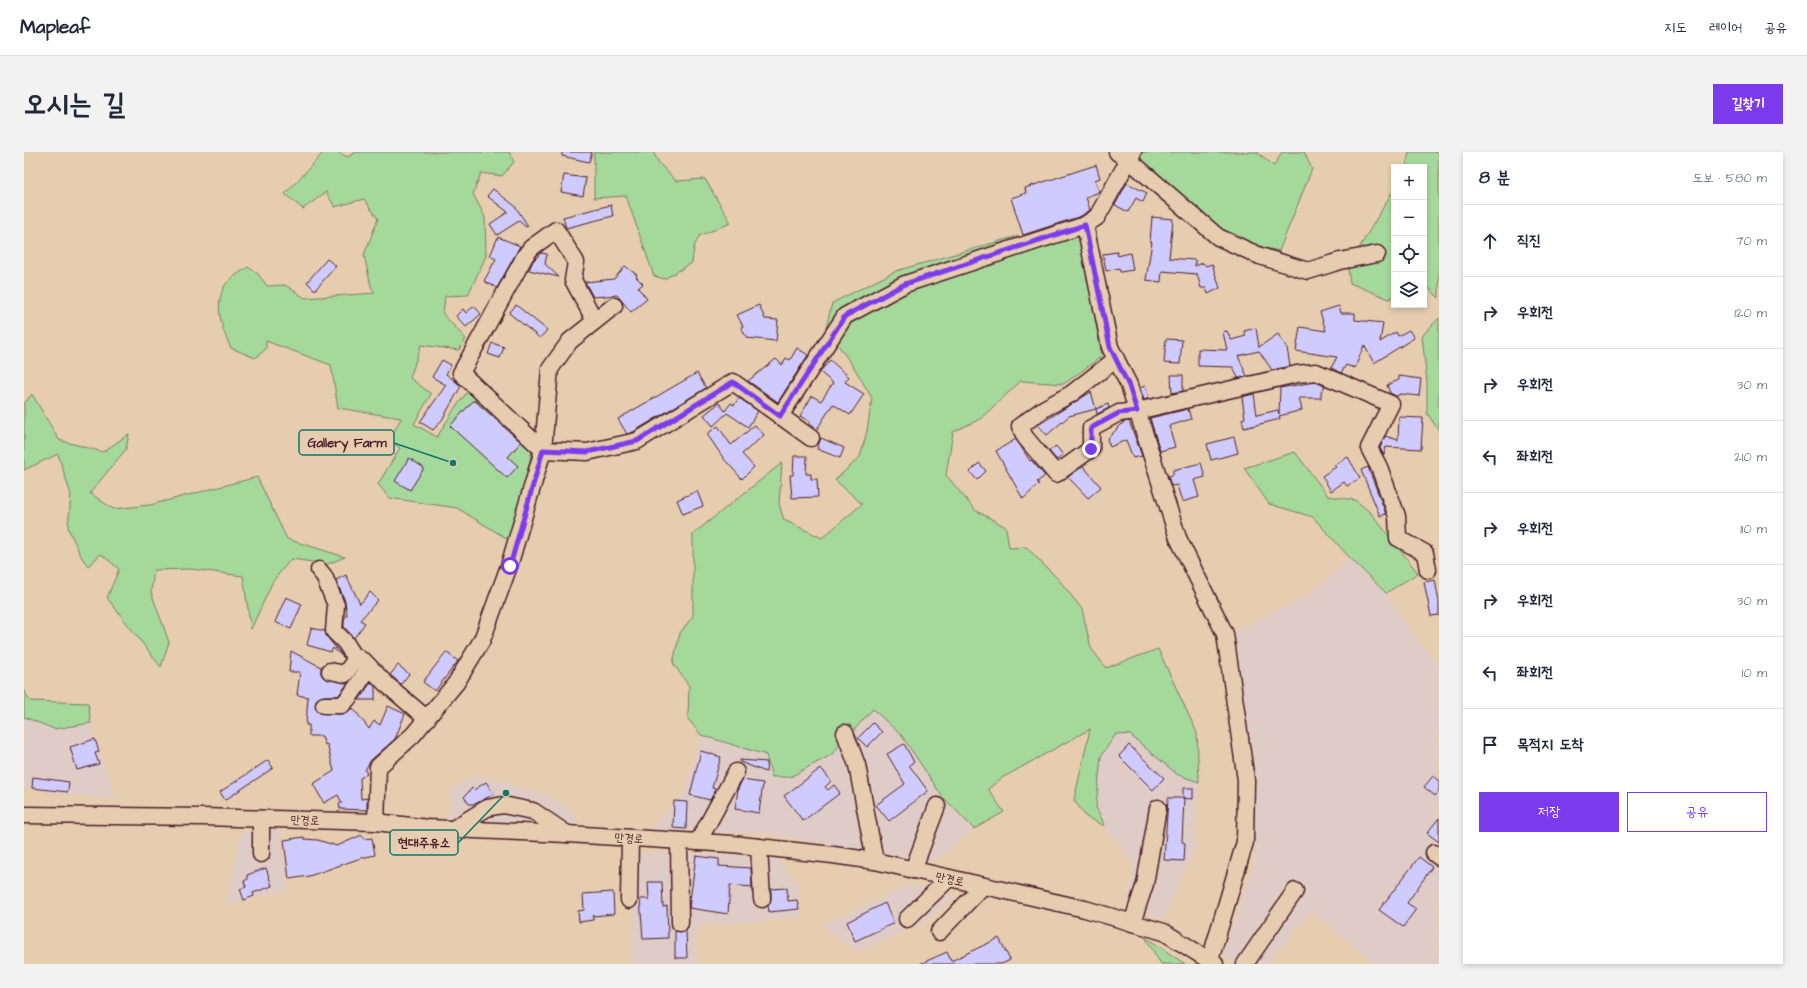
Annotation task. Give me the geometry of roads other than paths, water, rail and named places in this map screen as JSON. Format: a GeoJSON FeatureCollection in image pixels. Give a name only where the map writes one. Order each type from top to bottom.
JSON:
{"type":"FeatureCollection","features":[{"type":"Feature","properties":{"kind":"street"},"geometry":{"type":"LineString","coordinates":[[780,416],[845,316],[905,284],[1085,225],[1097,217],[1126,155],[1218,237],[1260,256],[1308,271],[1340,261],[1377,254]]}},
{"type":"Feature","properties":{"kind":"street"},"geometry":{"type":"LineString","coordinates":[[1085,225],[1110,347],[1129,386],[1178,538],[1225,634],[1246,780],[1245,842],[1213,962]]}},
{"type":"Feature","properties":{"kind":"street"},"geometry":{"type":"LineString","coordinates":[[595,321],[573,280],[576,262],[556,230],[531,248],[525,256],[460,374],[543,450],[587,452],[637,441],[733,382],[811,438]]}},
{"type":"Feature","properties":{"kind":"street"},"geometry":{"type":"LineString","coordinates":[[376,822],[378,767],[413,735],[427,719],[456,683],[482,640],[510,566],[543,450],[550,369],[570,341],[614,306]]}},
{"type":"Feature","properties":{"kind":"street"},"geometry":{"type":"LineString","coordinates":[[1116,359],[1071,394],[1045,408],[1020,426],[1025,437],[1056,474],[1091,449],[1091,428],[1119,413],[1137,411],[1297,374],[1316,372],[1391,404],[1369,448],[1379,467],[1397,516],[1398,538],[1425,553],[1428,570]]}},
{"type":"Feature","properties":{"kind":"street"},"geometry":{"type":"LineString","coordinates":[[319,570],[324,576],[336,605],[334,631],[385,683],[427,719]]}},
{"type":"Feature","properties":{"kind":"street"},"geometry":{"type":"LineString","coordinates":[[330,671],[345,674],[363,662]]}},
{"type":"Feature","properties":{"kind":"street"},"geometry":{"type":"LineString","coordinates":[[324,705],[342,705],[351,697],[363,662]]}},
{"type":"Feature","properties":{"kind":"street"},"geometry":{"type":"LineString","coordinates":[[845,733],[857,765],[875,861]]}},
{"type":"Feature","properties":{"kind":"street"},"geometry":{"type":"LineString","coordinates":[[698,842],[736,772]]}},
{"type":"Feature","properties":{"kind":"street"},"geometry":{"type":"LineString","coordinates":[[454,829],[487,808],[503,805],[533,811],[567,834]]}},
{"type":"Feature","properties":{"kind":"street"},"geometry":{"type":"LineString","coordinates":[[913,870],[936,806]]}},
{"type":"Feature","properties":{"kind":"street"},"geometry":{"type":"LineString","coordinates":[[1132,923],[1145,884],[1158,808]]}},
{"type":"Feature","properties":{"kind":"street","name":"만경로"},"geometry":{"type":"LineString","coordinates":[[24,815],[376,822],[454,829],[698,842],[758,847],[875,861],[1085,909],[1164,932],[1213,962]]}},
{"type":"Feature","properties":{"kind":"street"},"geometry":{"type":"LineString","coordinates":[[261,819],[261,854]]}},
{"type":"Feature","properties":{"kind":"street"},"geometry":{"type":"LineString","coordinates":[[629,900],[630,838]]}},
{"type":"Feature","properties":{"kind":"street"},"geometry":{"type":"LineString","coordinates":[[679,841],[680,923]]}},
{"type":"Feature","properties":{"kind":"street"},"geometry":{"type":"LineString","coordinates":[[758,847],[762,899]]}},
{"type":"Feature","properties":{"kind":"street"},"geometry":{"type":"LineString","coordinates":[[907,920],[949,878]]}},
{"type":"Feature","properties":{"kind":"street"},"geometry":{"type":"LineString","coordinates":[[939,932],[983,886]]}},
{"type":"Feature","properties":{"kind":"street"},"geometry":{"type":"LineString","coordinates":[[1245,964],[1295,891]]}},
{"type":"Feature","properties":{"kind":"place","name":"Gallery Farm"},"geometry":{"type":"Point","coordinates":[453,463]}},
{"type":"Feature","properties":{"kind":"place","name":"현대주유소"},"geometry":{"type":"Point","coordinates":[506,793]}}]}
